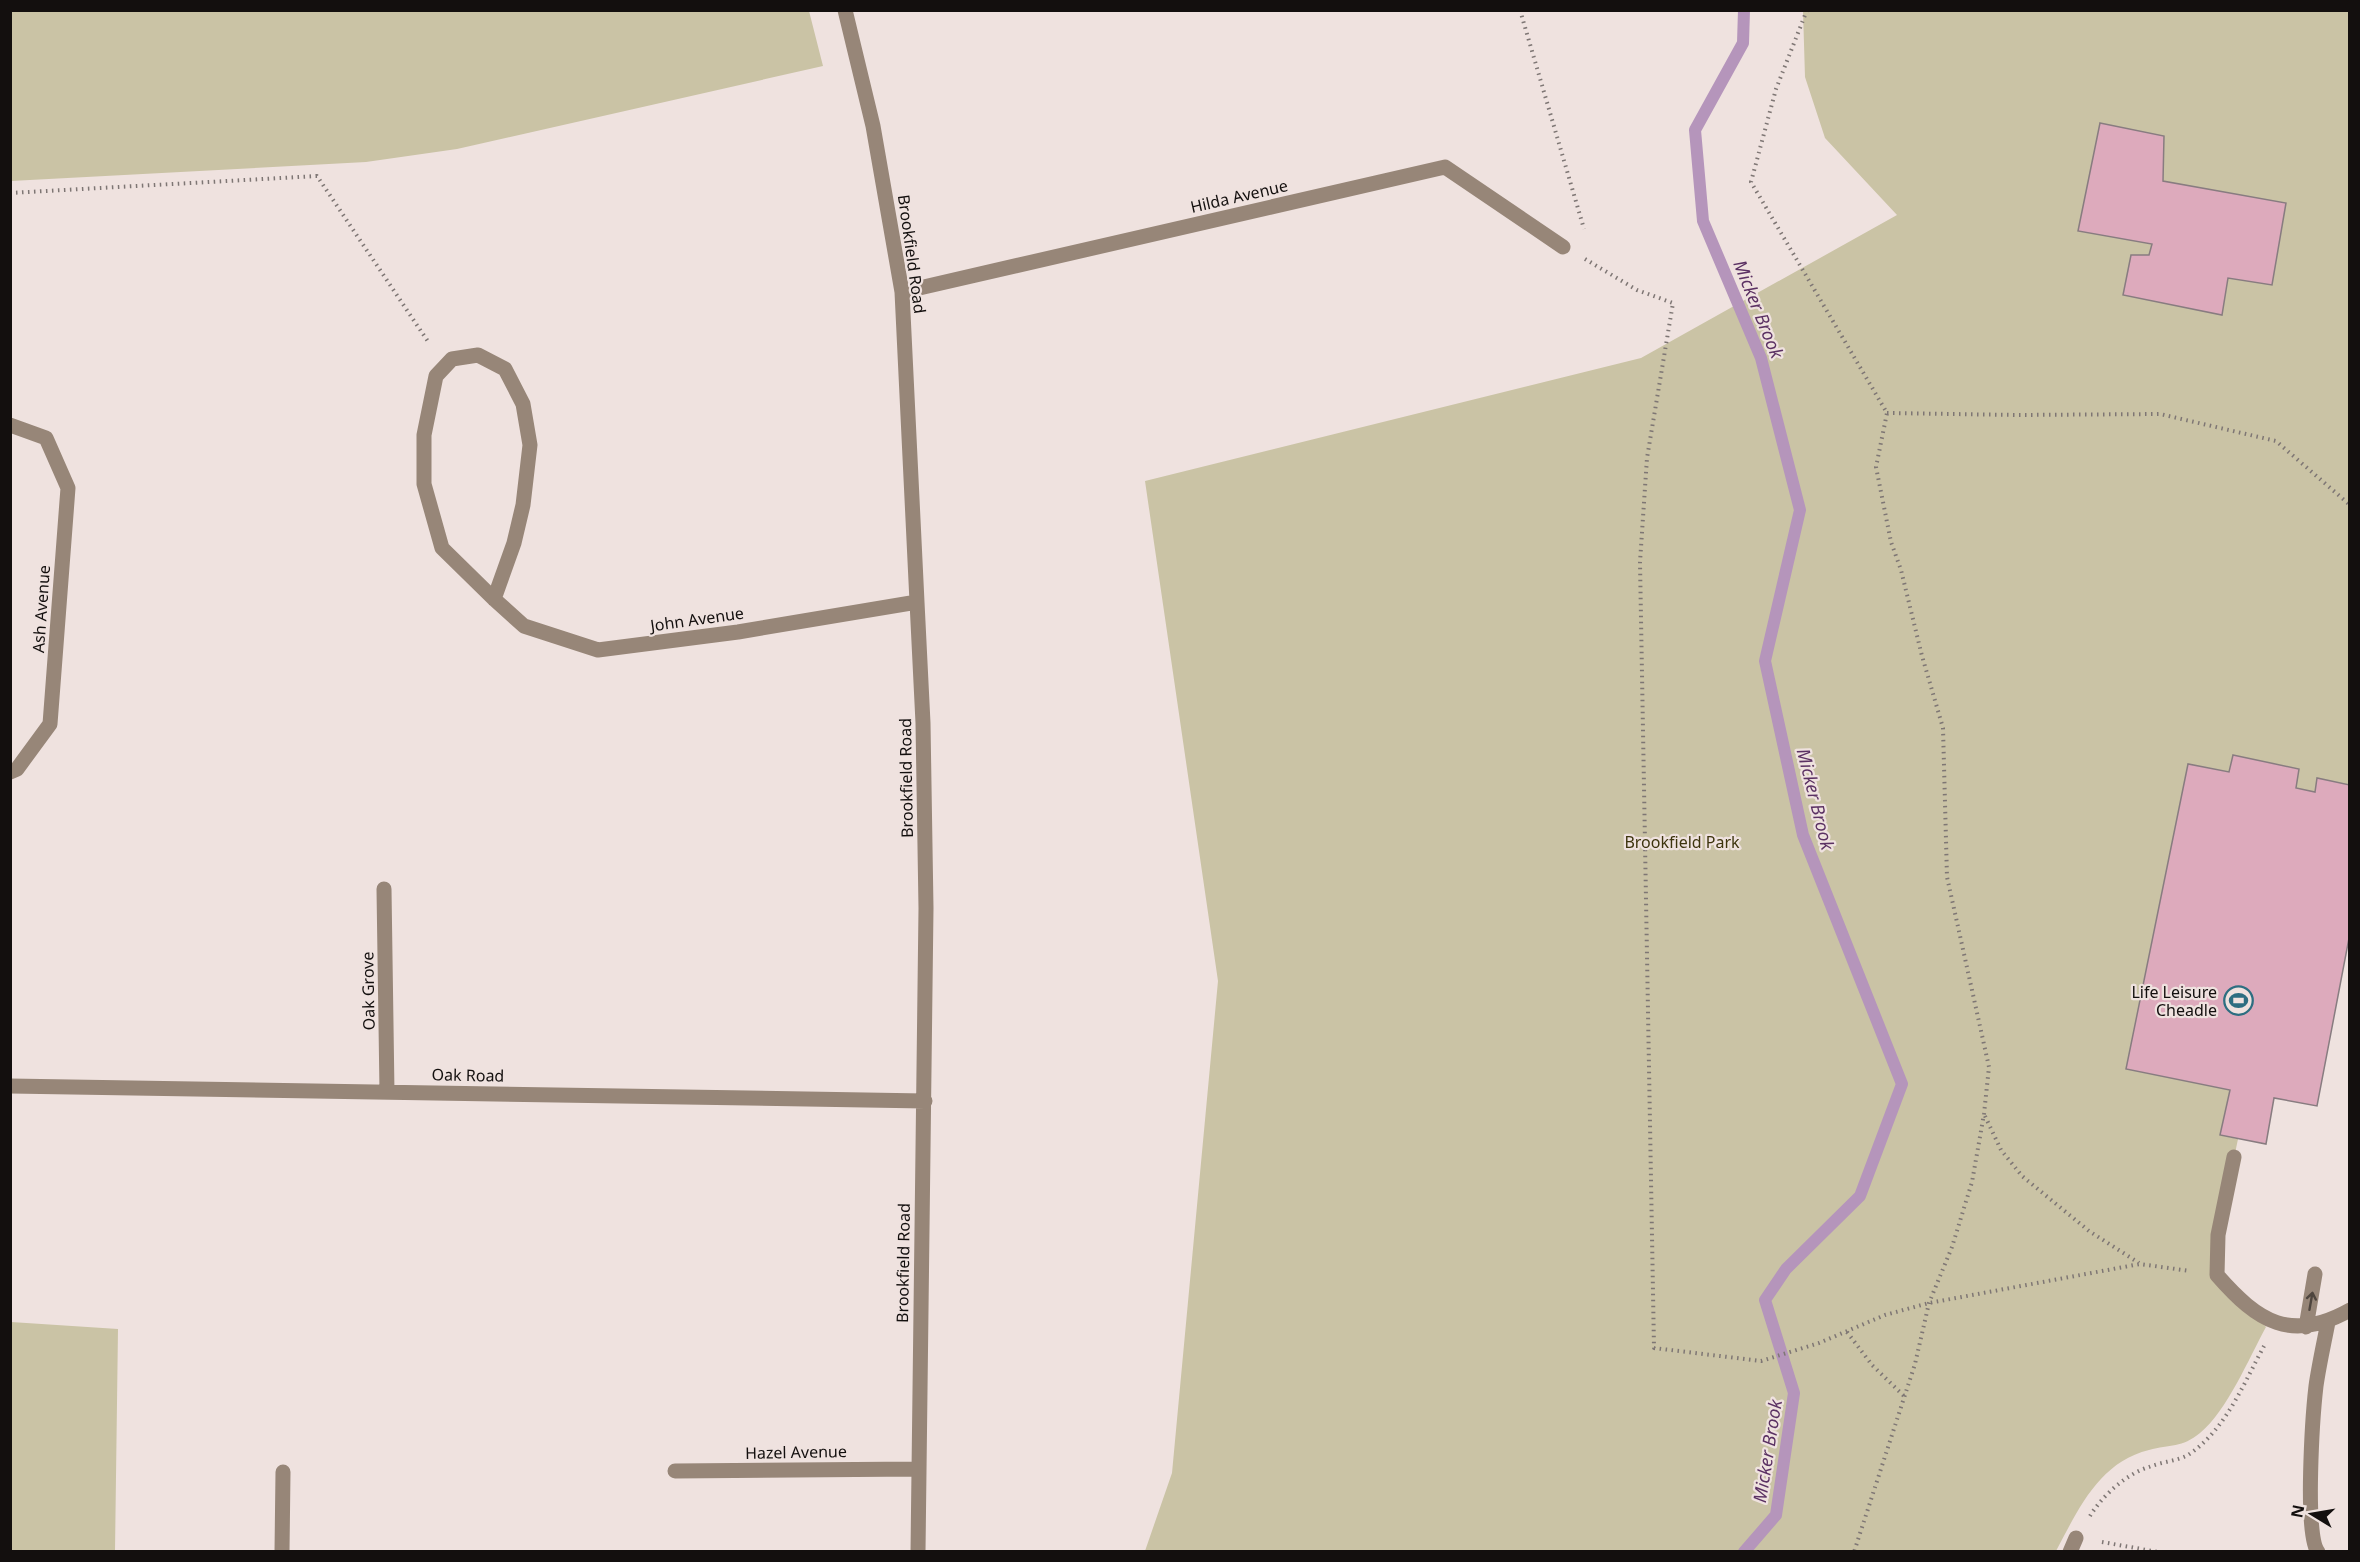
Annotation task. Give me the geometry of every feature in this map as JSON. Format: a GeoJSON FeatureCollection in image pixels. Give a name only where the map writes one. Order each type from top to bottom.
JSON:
{"type":"FeatureCollection","features":[{"type":"Feature","properties":{"kind":"street","name":"Brookfield Road"},"geometry":{"type":"LineString","coordinates":[[845,10],[873,126],[902,292],[923,723],[926,884],[925,1101],[918,1551]]}},
{"type":"Feature","properties":{"kind":"street","name":"Hilda Avenue"},"geometry":{"type":"LineString","coordinates":[[902,292],[1445,167],[1563,247]]}},
{"type":"Feature","properties":{"kind":"street"},"geometry":{"type":"LineString","coordinates":[[446,366],[452,359],[478,355],[505,369],[523,404],[530,444],[523,506],[514,543],[494,599]]}},
{"type":"Feature","properties":{"kind":"street","name":"John Avenue"},"geometry":{"type":"LineString","coordinates":[[446,366],[436,376],[424,435],[424,484],[442,548],[524,626],[598,650],[738,632],[917,602]]}},
{"type":"Feature","properties":{"kind":"street","name":"Ash Avenue"},"geometry":{"type":"LineString","coordinates":[[10,425],[46,438],[68,488],[50,724],[17,769],[10,772]]}},
{"type":"Feature","properties":{"kind":"street","name":"Oak Grove"},"geometry":{"type":"LineString","coordinates":[[384,889],[387,1092]]}},
{"type":"Feature","properties":{"kind":"street","name":"Oak Road"},"geometry":{"type":"LineString","coordinates":[[10,1086],[925,1101]]}},
{"type":"Feature","properties":{"kind":"street"},"geometry":{"type":"LineString","coordinates":[[2234,1157],[2218,1235],[2217,1275],[2240,1302],[2275,1324],[2306,1327],[2328,1322],[2349,1310]]}},
{"type":"Feature","properties":{"kind":"street"},"geometry":{"type":"LineString","coordinates":[[2306,1327],[2315,1274]]}},
{"type":"Feature","properties":{"kind":"street"},"geometry":{"type":"LineString","coordinates":[[2318,1551],[2314,1546],[2311,1523],[2312,1436],[2316,1387],[2328,1322]]}},
{"type":"Feature","properties":{"kind":"street","name":"Hazel Avenue"},"geometry":{"type":"LineString","coordinates":[[675,1471],[918,1469]]}},
{"type":"Feature","properties":{"kind":"street"},"geometry":{"type":"LineString","coordinates":[[282,1551],[283,1472]]}},
{"type":"Feature","properties":{"kind":"path"},"geometry":{"type":"LineString","coordinates":[[1520,10],[1585,232]]}},
{"type":"Feature","properties":{"kind":"path"},"geometry":{"type":"LineString","coordinates":[[1807,10],[1776,88],[1751,182],[1887,413],[1875,467],[1891,542],[1901,570],[1943,728],[1947,877],[1989,1067],[1984,1114],[1972,1182],[1952,1247],[1929,1303],[1915,1364],[1854,1551]]}},
{"type":"Feature","properties":{"kind":"path"},"geometry":{"type":"LineString","coordinates":[[10,193],[317,176],[446,366]]}},
{"type":"Feature","properties":{"kind":"path"},"geometry":{"type":"LineString","coordinates":[[1563,247],[1637,290],[1673,303],[1647,458],[1640,562],[1654,1348],[1761,1361],[1819,1343],[1885,1316],[1929,1303],[2140,1264],[2217,1275]]}},
{"type":"Feature","properties":{"kind":"path"},"geometry":{"type":"LineString","coordinates":[[1591,254],[1594,265]]}},
{"type":"Feature","properties":{"kind":"path"},"geometry":{"type":"LineString","coordinates":[[1887,413],[2160,414],[2276,441],[2349,505]]}},
{"type":"Feature","properties":{"kind":"path"},"geometry":{"type":"LineString","coordinates":[[1984,1114],[2001,1150],[2022,1176],[2089,1231],[2140,1264]]}},
{"type":"Feature","properties":{"kind":"path"},"geometry":{"type":"LineString","coordinates":[[2158,1551],[2073,1545],[2097,1505],[2122,1482],[2146,1467],[2187,1456],[2213,1434],[2237,1396],[2275,1324]]}},
{"type":"Feature","properties":{"kind":"path"},"geometry":{"type":"LineString","coordinates":[[1847,1332],[1872,1365],[1905,1397]]}},
{"type":"Feature","properties":{"kind":"green space"},"geometry":{"type":"Polygon","coordinates":[[[10,11],[809,11],[823,66],[457,149],[366,162],[11,181],[10,11]]]}},
{"type":"Feature","properties":{"kind":"green space","name":"Brookfield Park"},"geometry":{"type":"Polygon","coordinates":[[[1803,11],[2349,11],[2349,785],[2318,778],[2315,792],[2296,788],[2299,769],[2233,755],[2229,772],[2188,764],[2126,1069],[2230,1090],[2220,1135],[2238,1139],[2218,1235],[2217,1275],[2266,1327],[2228,1398],[2210,1423],[2194,1438],[2176,1445],[2149,1450],[2116,1465],[2103,1476],[2082,1504],[2056,1551],[1145,1551],[1172,1473],[1218,981],[1145,481],[1641,358],[1897,215],[1825,138],[1805,77],[1803,11]]]}},
{"type":"Feature","properties":{"kind":"green space"},"geometry":{"type":"Polygon","coordinates":[[[11,1322],[118,1329],[115,1551],[11,1551],[11,1322]]]}},
{"type":"Feature","properties":{"kind":"building"},"geometry":{"type":"Polygon","coordinates":[[[2100,123],[2164,136],[2163,181],[2286,203],[2272,285],[2228,278],[2222,315],[2123,295],[2131,255],[2149,255],[2152,244],[2078,231],[2100,123]]]}},
{"type":"Feature","properties":{"kind":"building","name":"Life Leisure Cheadle"},"geometry":{"type":"Polygon","coordinates":[[[2233,755],[2299,769],[2296,788],[2315,792],[2317,778],[2350,785],[2350,933],[2317,1106],[2274,1098],[2266,1144],[2220,1135],[2230,1090],[2126,1069],[2188,764],[2229,772],[2233,755]]]}},
{"type":"Feature","properties":{"kind":"waterway","name":"Micker Brook"},"geometry":{"type":"LineString","coordinates":[[1744,10],[1743,43],[1695,130],[1703,221],[1761,358],[1800,510],[1765,661],[1803,835],[1902,1084],[1860,1196],[1786,1269],[1765,1300],[1794,1393],[1776,1515],[1744,1552]]}},
{"type":"Feature","properties":{"kind":"place","name":"Life Leisure Cheadle"},"geometry":{"type":"Point","coordinates":[2238,1001]}}]}
